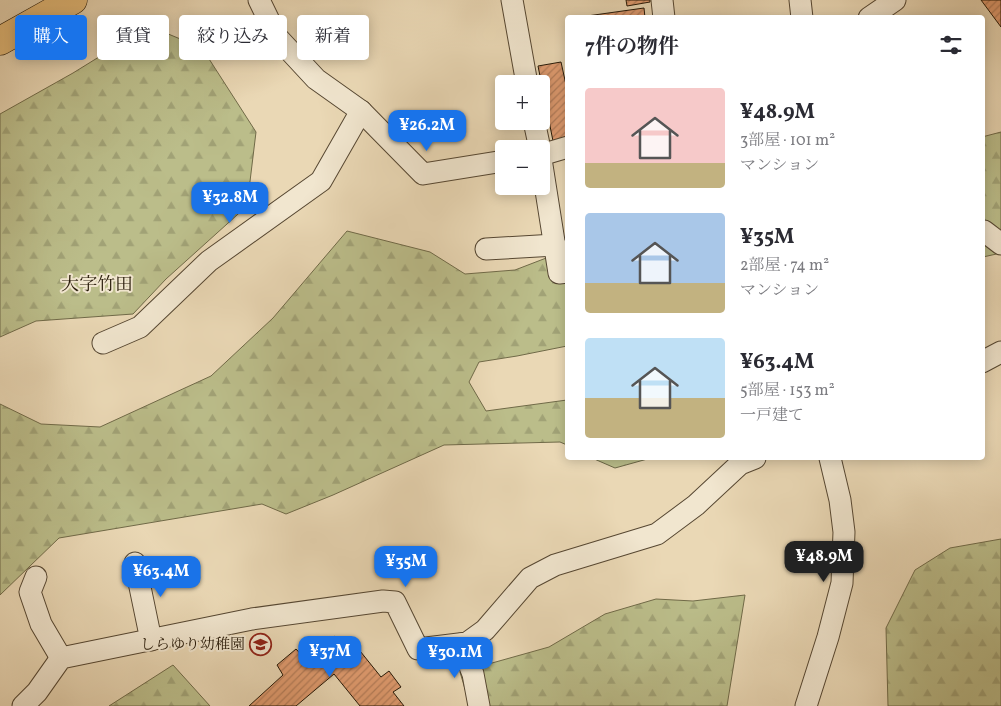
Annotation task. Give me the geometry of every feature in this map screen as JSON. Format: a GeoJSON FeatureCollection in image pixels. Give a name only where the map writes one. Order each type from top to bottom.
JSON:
{"type":"FeatureCollection","features":[{"type":"Feature","properties":{"kind":"main road"},"geometry":{"type":"LineString","coordinates":[[0,41],[73,0]]}},
{"type":"Feature","properties":{"kind":"street"},"geometry":{"type":"LineString","coordinates":[[259,0],[277,37],[316,79],[361,111],[423,174],[495,162]]}},
{"type":"Feature","properties":{"kind":"street"},"geometry":{"type":"LineString","coordinates":[[512,0],[526,75]]}},
{"type":"Feature","properties":{"kind":"street"},"geometry":{"type":"LineString","coordinates":[[662,0],[664,15]]}},
{"type":"Feature","properties":{"kind":"street"},"geometry":{"type":"LineString","coordinates":[[800,0],[802,15]]}},
{"type":"Feature","properties":{"kind":"street"},"geometry":{"type":"LineString","coordinates":[[873,15],[895,0]]}},
{"type":"Feature","properties":{"kind":"street"},"geometry":{"type":"LineString","coordinates":[[103,344],[140,327],[209,261],[322,181],[361,111]]}},
{"type":"Feature","properties":{"kind":"street"},"geometry":{"type":"LineString","coordinates":[[550,152],[565,148]]}},
{"type":"Feature","properties":{"kind":"street"},"geometry":{"type":"LineString","coordinates":[[547,195],[559,273],[565,272]]}},
{"type":"Feature","properties":{"kind":"street"},"geometry":{"type":"LineString","coordinates":[[985,232],[1001,244]]}},
{"type":"Feature","properties":{"kind":"street"},"geometry":{"type":"LineString","coordinates":[[486,249],[555,245]]}},
{"type":"Feature","properties":{"kind":"street"},"geometry":{"type":"LineString","coordinates":[[985,360],[1001,352]]}},
{"type":"Feature","properties":{"kind":"street"},"geometry":{"type":"LineString","coordinates":[[23,706],[37,692],[61,658],[252,619],[383,601],[394,602],[418,649],[467,643],[486,630],[530,578],[555,565],[657,534],[696,506],[740,464],[750,460]]}},
{"type":"Feature","properties":{"kind":"street"},"geometry":{"type":"LineString","coordinates":[[806,706],[828,637],[842,583],[844,532],[840,500],[830,460]]}},
{"type":"Feature","properties":{"kind":"street"},"geometry":{"type":"LineString","coordinates":[[135,563],[151,640]]}},
{"type":"Feature","properties":{"kind":"street"},"geometry":{"type":"LineString","coordinates":[[36,577],[30,592],[41,624],[61,658]]}},
{"type":"Feature","properties":{"kind":"street"},"geometry":{"type":"LineString","coordinates":[[461,644],[473,674],[479,706]]}},
{"type":"Feature","properties":{"kind":"green space"},"geometry":{"type":"Polygon","coordinates":[[[169,34],[179,38],[179,60],[210,60],[256,132],[247,206],[166,279],[133,314],[36,321],[0,337],[0,114],[97,58],[97,60],[169,60],[169,34]]]}},
{"type":"Feature","properties":{"kind":"green space"},"geometry":{"type":"Polygon","coordinates":[[[1001,132],[1001,253],[985,257],[985,136],[1001,132]]]}},
{"type":"Feature","properties":{"kind":"green space"},"geometry":{"type":"Polygon","coordinates":[[[347,231],[430,252],[465,274],[515,270],[565,251],[565,346],[479,362],[469,382],[486,411],[565,400],[565,444],[560,442],[444,445],[286,514],[262,504],[59,538],[0,595],[0,404],[41,424],[100,427],[211,376],[273,318],[347,231]]]}},
{"type":"Feature","properties":{"kind":"green space"},"geometry":{"type":"Polygon","coordinates":[[[597,460],[644,460],[615,468],[597,460]]]}},
{"type":"Feature","properties":{"kind":"green space"},"geometry":{"type":"Polygon","coordinates":[[[1001,539],[1001,706],[888,706],[886,628],[915,570],[950,548],[1001,539]]]}},
{"type":"Feature","properties":{"kind":"green space"},"geometry":{"type":"Polygon","coordinates":[[[745,595],[727,706],[470,706],[460,672],[549,647],[605,614],[656,599],[693,601],[745,595]]]}},
{"type":"Feature","properties":{"kind":"green space"},"geometry":{"type":"Polygon","coordinates":[[[173,665],[210,706],[109,706],[173,665]]]}},
{"type":"Feature","properties":{"kind":"building"},"geometry":{"type":"Polygon","coordinates":[[[626,0],[650,0],[650,2],[627,6],[626,0]]]}},
{"type":"Feature","properties":{"kind":"building"},"geometry":{"type":"Polygon","coordinates":[[[981,0],[1001,0],[1001,27],[981,0]]]}},
{"type":"Feature","properties":{"kind":"building"},"geometry":{"type":"Polygon","coordinates":[[[644,8],[645,15],[594,15],[644,8]]]}},
{"type":"Feature","properties":{"kind":"building"},"geometry":{"type":"Polygon","coordinates":[[[561,62],[565,80],[565,139],[553,141],[550,126],[550,75],[540,75],[538,66],[561,62]]]}},
{"type":"Feature","properties":{"kind":"building"},"geometry":{"type":"Polygon","coordinates":[[[335,636],[349,651],[356,646],[381,677],[389,671],[401,687],[393,692],[404,706],[360,706],[334,674],[296,706],[249,706],[283,675],[277,665],[296,649],[306,660],[335,636]]]}},
{"type":"Feature","properties":{"kind":"place","name":"しらゆり幼稚園"},"geometry":{"type":"Point","coordinates":[261,644]}},
{"type":"Feature","properties":{"kind":"district","name":"大字竹田"},"geometry":{"type":"Point","coordinates":[97,284]}}]}
